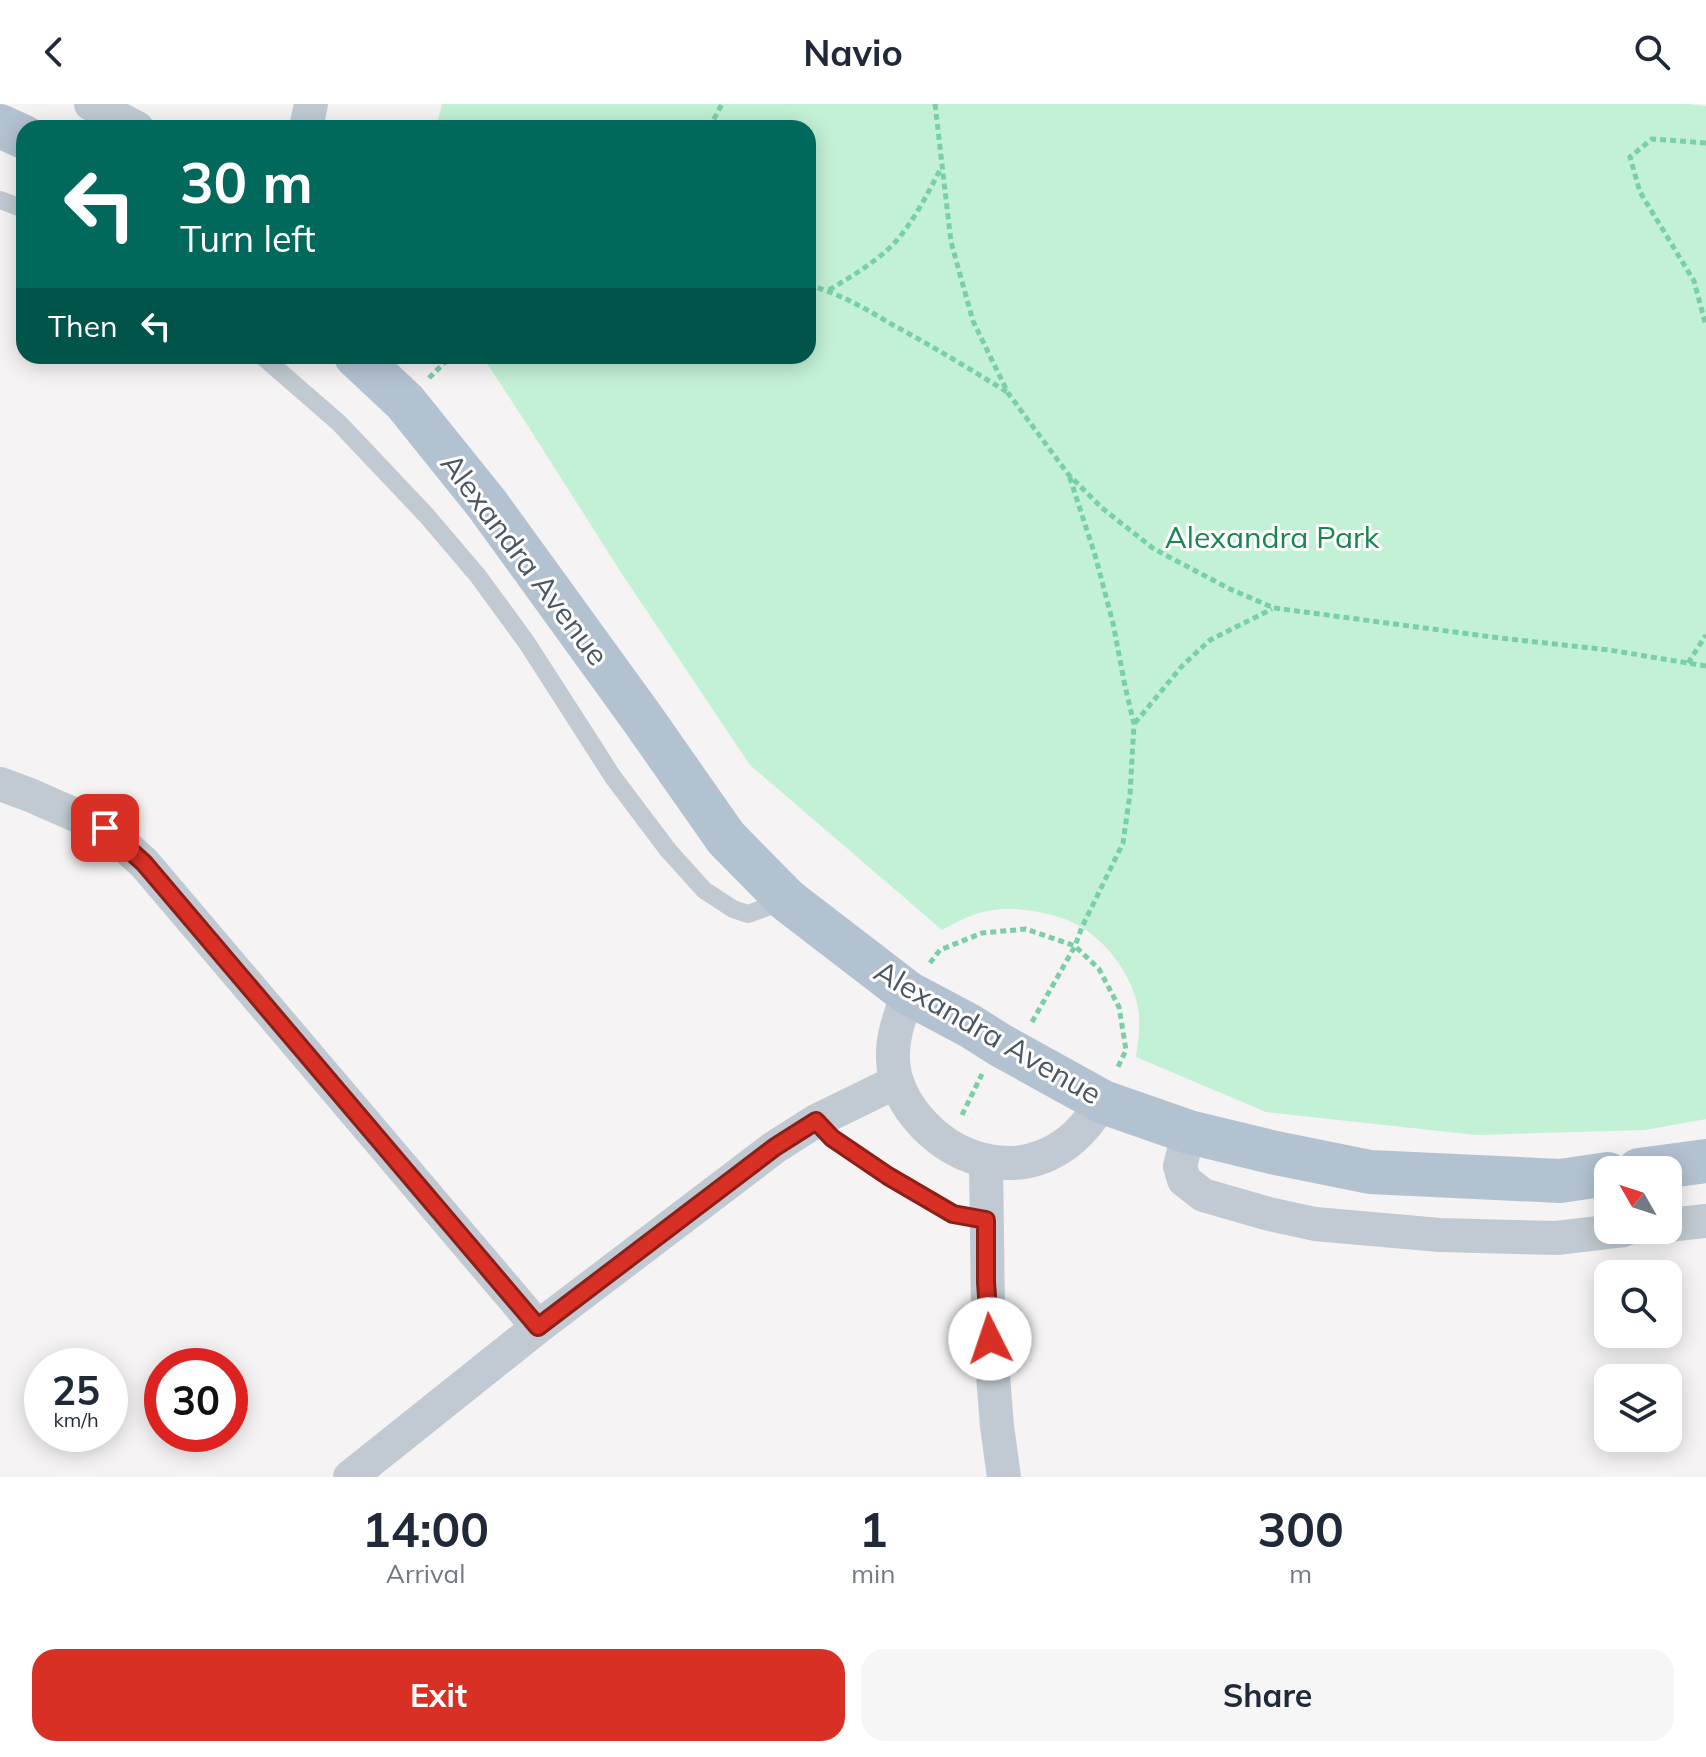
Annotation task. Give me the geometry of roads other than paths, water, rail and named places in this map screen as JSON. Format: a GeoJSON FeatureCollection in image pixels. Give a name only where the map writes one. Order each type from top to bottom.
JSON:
{"type":"FeatureCollection","features":[{"type":"Feature","properties":{"kind":"main road","name":"Alexandra Avenue"},"geometry":{"type":"LineString","coordinates":[[365,364],[405,402],[487,504],[726,838],[787,900],[908,993],[1103,1102],[1189,1132],[1370,1172],[1560,1181],[1594,1176]]}},
{"type":"Feature","properties":{"kind":"main road"},"geometry":{"type":"LineString","coordinates":[[1682,1164],[1706,1161]]}},
{"type":"Feature","properties":{"kind":"street"},"geometry":{"type":"LineString","coordinates":[[91,104],[122,120]]}},
{"type":"Feature","properties":{"kind":"street"},"geometry":{"type":"LineString","coordinates":[[0,784],[105,828],[144,863],[538,1327]]}},
{"type":"Feature","properties":{"kind":"street"},"geometry":{"type":"LineString","coordinates":[[908,993],[893,1038],[892,1060],[896,1082],[918,1120],[947,1145],[986,1162],[1004,1164],[1036,1158],[1065,1145],[1086,1126],[1103,1102]]}},
{"type":"Feature","properties":{"kind":"street"},"geometry":{"type":"LineString","coordinates":[[350,1477],[538,1327],[775,1147],[816,1121],[896,1082]]}},
{"type":"Feature","properties":{"kind":"street"},"geometry":{"type":"LineString","coordinates":[[1189,1132],[1180,1166],[1184,1180],[1203,1195],[1269,1214],[1315,1224],[1440,1235],[1556,1238],[1594,1234]]}},
{"type":"Feature","properties":{"kind":"street"},"geometry":{"type":"LineString","coordinates":[[986,1162],[988,1312],[1004,1477]]}},
{"type":"Feature","properties":{"kind":"street"},"geometry":{"type":"LineString","coordinates":[[1682,1224],[1706,1221]]}},
{"type":"Feature","properties":{"kind":"lane"},"geometry":{"type":"LineString","coordinates":[[271,364],[339,423],[427,516],[478,576],[527,643],[613,777],[668,850],[704,890],[733,909],[748,914],[787,900]]}},
{"type":"Feature","properties":{"kind":"lane"},"geometry":{"type":"LineString","coordinates":[[816,1121],[832,1138],[953,1214],[986,1220]]}},
{"type":"Feature","properties":{"kind":"park label","name":"Alexandra Park"},"geometry":{"type":"Point","coordinates":[1272,537]}}]}
